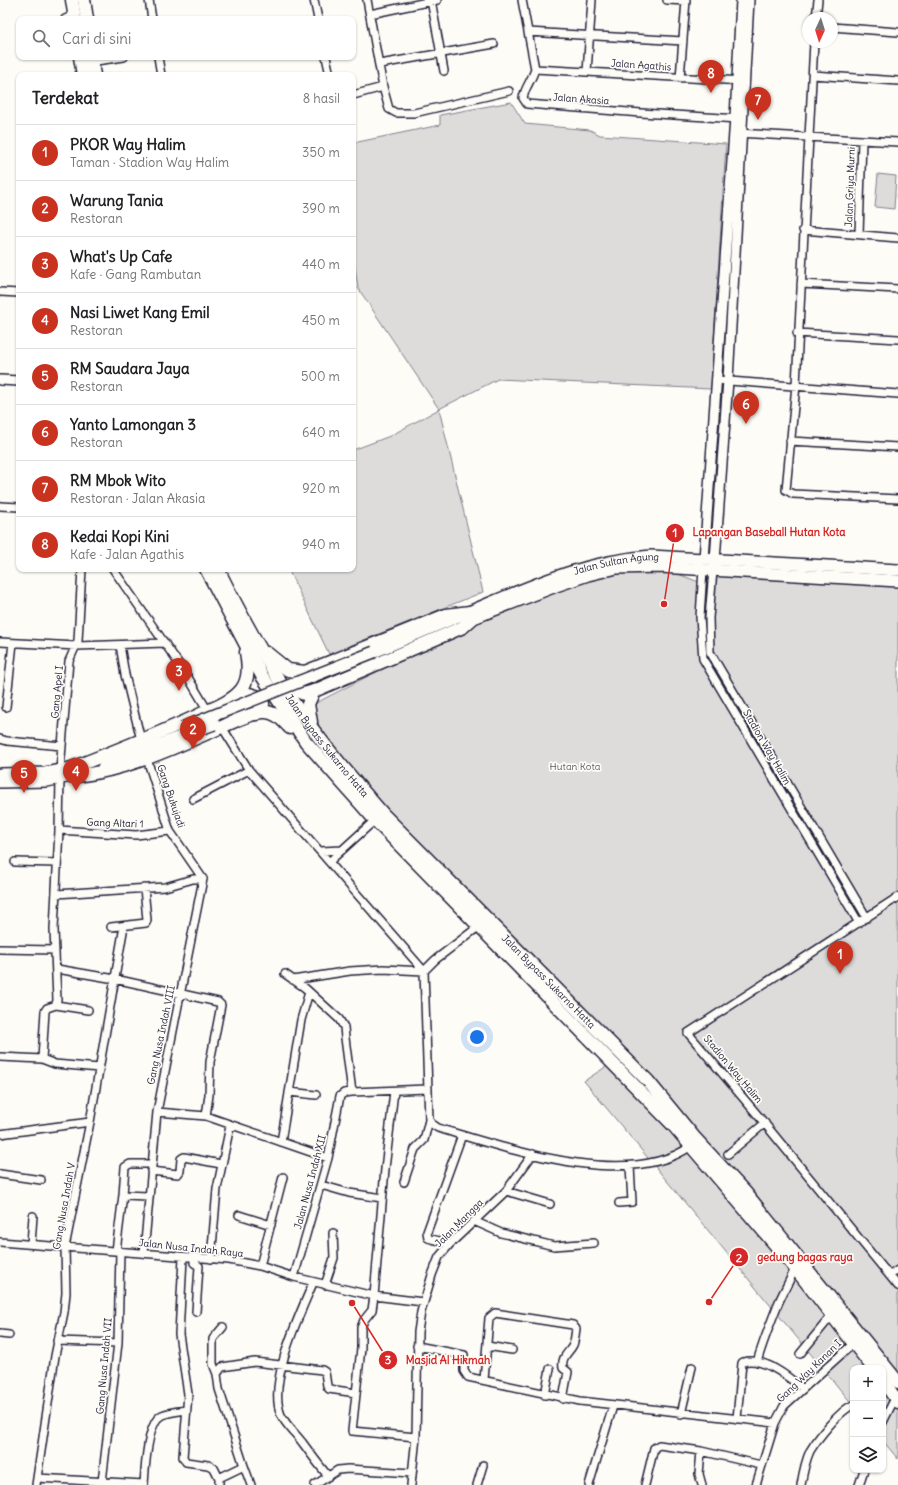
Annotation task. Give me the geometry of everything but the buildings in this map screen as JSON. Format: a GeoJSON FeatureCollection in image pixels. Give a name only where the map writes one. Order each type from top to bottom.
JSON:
{"type":"FeatureCollection","features":[{"type":"Feature","properties":{"kind":"highway"},"geometry":{"type":"LineString","coordinates":[[71,16],[72,0]]}},
{"type":"Feature","properties":{"kind":"highway"},"geometry":{"type":"LineString","coordinates":[[84,0],[87,16]]}},
{"type":"Feature","properties":{"kind":"highway"},"geometry":{"type":"LineString","coordinates":[[84,72],[86,60]]}},
{"type":"Feature","properties":{"kind":"highway"},"geometry":{"type":"LineString","coordinates":[[86,60],[92,72]]}},
{"type":"Feature","properties":{"kind":"highway","name":"Jalan Bypass Sukarno Hatta"},"geometry":{"type":"LineString","coordinates":[[208,572],[243,641],[274,695],[306,742],[375,820],[648,1081],[694,1137],[745,1192],[898,1382]]}},
{"type":"Feature","properties":{"kind":"highway","name":"Jalan Bypass Sukarno Hatta"},"geometry":{"type":"LineString","coordinates":[[220,572],[258,643],[291,699],[314,730],[383,814],[458,898],[478,927],[608,1058],[692,1146],[795,1268],[855,1342],[871,1365]]}},
{"type":"Feature","properties":{"kind":"highway"},"geometry":{"type":"LineString","coordinates":[[446,615],[472,615],[463,627],[314,691],[302,694],[296,690],[296,680],[305,672],[446,615]]}},
{"type":"Feature","properties":{"kind":"highway"},"geometry":{"type":"LineString","coordinates":[[222,704],[237,695],[246,683],[248,667],[243,641]]}},
{"type":"Feature","properties":{"kind":"highway"},"geometry":{"type":"LineString","coordinates":[[258,643],[285,668],[296,672],[305,672]]}},
{"type":"Feature","properties":{"kind":"highway"},"geometry":{"type":"LineString","coordinates":[[314,691],[308,704],[308,713],[314,730]]}},
{"type":"Feature","properties":{"kind":"highway"},"geometry":{"type":"LineString","coordinates":[[66,774],[244,695],[253,694],[259,697],[262,702],[262,708],[256,714]]}},
{"type":"Feature","properties":{"kind":"highway"},"geometry":{"type":"LineString","coordinates":[[66,774],[96,774],[147,759],[222,727],[263,712],[272,714],[306,742]]}},
{"type":"Feature","properties":{"kind":"highway"},"geometry":{"type":"LineString","coordinates":[[886,1385],[897,1400]]}},
{"type":"Feature","properties":{"kind":"main road","name":"Jalan Sultan Agung"},"geometry":{"type":"LineString","coordinates":[[709,565],[898,581]]}},
{"type":"Feature","properties":{"kind":"main road","name":"Jalan Sultan Agung"},"geometry":{"type":"LineString","coordinates":[[66,774],[93,763],[184,732],[472,615],[588,575],[617,568],[709,565],[898,570]]}},
{"type":"Feature","properties":{"kind":"main road"},"geometry":{"type":"LineString","coordinates":[[0,774],[66,774]]}},
{"type":"Feature","properties":{"kind":"main road"},"geometry":{"type":"LineString","coordinates":[[0,782],[66,774]]}},
{"type":"Feature","properties":{"kind":"street"},"geometry":{"type":"LineString","coordinates":[[149,0],[152,16]]}},
{"type":"Feature","properties":{"kind":"street"},"geometry":{"type":"LineString","coordinates":[[314,0],[317,16]]}},
{"type":"Feature","properties":{"kind":"street"},"geometry":{"type":"LineString","coordinates":[[367,0],[380,64],[383,88],[389,109],[396,113],[414,113],[509,91]]}},
{"type":"Feature","properties":{"kind":"street"},"geometry":{"type":"LineString","coordinates":[[370,14],[433,0],[444,71]]}},
{"type":"Feature","properties":{"kind":"street"},"geometry":{"type":"LineString","coordinates":[[522,0],[535,69]]}},
{"type":"Feature","properties":{"kind":"street"},"geometry":{"type":"LineString","coordinates":[[587,72],[592,0]]}},
{"type":"Feature","properties":{"kind":"street"},"geometry":{"type":"LineString","coordinates":[[667,0],[686,1],[680,78]]}},
{"type":"Feature","properties":{"kind":"street"},"geometry":{"type":"LineString","coordinates":[[741,0],[741,81]]}},
{"type":"Feature","properties":{"kind":"street"},"geometry":{"type":"LineString","coordinates":[[709,565],[716,380],[749,0]]}},
{"type":"Feature","properties":{"kind":"street"},"geometry":{"type":"LineString","coordinates":[[817,12],[818,0]]}},
{"type":"Feature","properties":{"kind":"street"},"geometry":{"type":"LineString","coordinates":[[838,27],[898,32]]}},
{"type":"Feature","properties":{"kind":"street"},"geometry":{"type":"LineString","coordinates":[[528,32],[683,41]]}},
{"type":"Feature","properties":{"kind":"street"},"geometry":{"type":"LineString","coordinates":[[380,64],[494,44]]}},
{"type":"Feature","properties":{"kind":"street"},"geometry":{"type":"LineString","coordinates":[[814,48],[796,385],[786,484],[788,492],[793,494],[898,499]]}},
{"type":"Feature","properties":{"kind":"street"},"geometry":{"type":"LineString","coordinates":[[158,60],[160,72]]}},
{"type":"Feature","properties":{"kind":"street"},"geometry":{"type":"LineString","coordinates":[[327,60],[329,72]]}},
{"type":"Feature","properties":{"kind":"street","name":"Jalan Agathis"},"geometry":{"type":"LineString","coordinates":[[535,69],[741,81]]}},
{"type":"Feature","properties":{"kind":"street","name":"Jalan Akasia"},"geometry":{"type":"LineString","coordinates":[[535,69],[523,98],[527,104],[533,106],[739,119]]}},
{"type":"Feature","properties":{"kind":"street"},"geometry":{"type":"LineString","coordinates":[[812,75],[898,81]]}},
{"type":"Feature","properties":{"kind":"street"},"geometry":{"type":"LineString","coordinates":[[356,94],[383,88]]}},
{"type":"Feature","properties":{"kind":"street"},"geometry":{"type":"LineString","coordinates":[[738,133],[898,142]]}},
{"type":"Feature","properties":{"kind":"street"},"geometry":{"type":"LineString","coordinates":[[709,565],[728,380],[738,133]]}},
{"type":"Feature","properties":{"kind":"street","name":"Jalan Griya Murni"},"geometry":{"type":"LineString","coordinates":[[859,234],[862,140]]}},
{"type":"Feature","properties":{"kind":"street"},"geometry":{"type":"LineString","coordinates":[[803,230],[898,238]]}},
{"type":"Feature","properties":{"kind":"street"},"geometry":{"type":"LineString","coordinates":[[801,284],[898,289]]}},
{"type":"Feature","properties":{"kind":"street"},"geometry":{"type":"LineString","coordinates":[[0,292],[16,293]]}},
{"type":"Feature","properties":{"kind":"street"},"geometry":{"type":"LineString","coordinates":[[798,332],[898,340]]}},
{"type":"Feature","properties":{"kind":"street"},"geometry":{"type":"LineString","coordinates":[[0,380],[16,381]]}},
{"type":"Feature","properties":{"kind":"street"},"geometry":{"type":"LineString","coordinates":[[716,380],[898,394]]}},
{"type":"Feature","properties":{"kind":"street"},"geometry":{"type":"LineString","coordinates":[[790,441],[898,447]]}},
{"type":"Feature","properties":{"kind":"street"},"geometry":{"type":"LineString","coordinates":[[0,506],[16,507]]}},
{"type":"Feature","properties":{"kind":"street","name":"Stadion Way Halim"},"geometry":{"type":"LineString","coordinates":[[709,565],[710,652],[867,918]]}},
{"type":"Feature","properties":{"kind":"street","name":"Stadion Way Halim"},"geometry":{"type":"LineString","coordinates":[[709,565],[700,617],[703,658],[859,923]]}},
{"type":"Feature","properties":{"kind":"street","name":"Gang Apel I"},"geometry":{"type":"LineString","coordinates":[[56,1005],[57,969],[55,950],[57,863],[59,830],[66,774],[62,746],[69,661],[73,650],[77,646],[82,572]]}},
{"type":"Feature","properties":{"kind":"street"},"geometry":{"type":"LineString","coordinates":[[115,572],[186,674],[208,711]]}},
{"type":"Feature","properties":{"kind":"street"},"geometry":{"type":"LineString","coordinates":[[0,642],[77,646],[165,643]]}},
{"type":"Feature","properties":{"kind":"street"},"geometry":{"type":"LineString","coordinates":[[6,707],[13,643]]}},
{"type":"Feature","properties":{"kind":"street"},"geometry":{"type":"LineString","coordinates":[[120,645],[125,675],[141,740]]}},
{"type":"Feature","properties":{"kind":"street"},"geometry":{"type":"LineString","coordinates":[[222,727],[249,770],[288,817],[330,861],[424,971],[429,1120],[424,1140],[415,1149],[404,1182]]}},
{"type":"Feature","properties":{"kind":"street"},"geometry":{"type":"LineString","coordinates":[[0,739],[7,741],[62,746]]}},
{"type":"Feature","properties":{"kind":"street","name":"Gang Bukujadi"},"geometry":{"type":"LineString","coordinates":[[147,759],[170,831],[203,879]]}},
{"type":"Feature","properties":{"kind":"street"},"geometry":{"type":"LineString","coordinates":[[193,799],[249,770]]}},
{"type":"Feature","properties":{"kind":"street"},"geometry":{"type":"LineString","coordinates":[[330,861],[375,820]]}},
{"type":"Feature","properties":{"kind":"street","name":"Gang Altari 1"},"geometry":{"type":"LineString","coordinates":[[59,830],[136,835],[170,831]]}},
{"type":"Feature","properties":{"kind":"street"},"geometry":{"type":"LineString","coordinates":[[321,851],[342,850]]}},
{"type":"Feature","properties":{"kind":"street"},"geometry":{"type":"LineString","coordinates":[[15,862],[57,863]]}},
{"type":"Feature","properties":{"kind":"street"},"geometry":{"type":"LineString","coordinates":[[56,894],[165,887],[193,879],[203,879]]}},
{"type":"Feature","properties":{"kind":"street","name":"Gang Nusa Indah VIII"},"geometry":{"type":"LineString","coordinates":[[144,1253],[148,1196],[157,1112],[203,879]]}},
{"type":"Feature","properties":{"kind":"street"},"geometry":{"type":"LineString","coordinates":[[111,927],[144,924],[146,922],[144,888]]}},
{"type":"Feature","properties":{"kind":"street","name":"Stadion Way Halim"},"geometry":{"type":"LineString","coordinates":[[898,898],[688,1033],[765,1123],[898,1286]]}},
{"type":"Feature","properties":{"kind":"street","name":"Gang Nusa Indah V"},"geometry":{"type":"LineString","coordinates":[[36,1481],[57,1341],[65,1304],[65,1247],[90,1122],[124,926]]}},
{"type":"Feature","properties":{"kind":"street"},"geometry":{"type":"LineString","coordinates":[[293,980],[350,971],[383,969],[424,971],[435,960],[478,927]]}},
{"type":"Feature","properties":{"kind":"street"},"geometry":{"type":"LineString","coordinates":[[0,949],[55,950]]}},
{"type":"Feature","properties":{"kind":"street"},"geometry":{"type":"LineString","coordinates":[[57,969],[115,979],[218,1002],[221,1005],[209,1067],[209,1095],[206,1116]]}},
{"type":"Feature","properties":{"kind":"street"},"geometry":{"type":"LineString","coordinates":[[285,974],[332,1012],[344,1027],[352,1092],[427,1089]]}},
{"type":"Feature","properties":{"kind":"street"},"geometry":{"type":"LineString","coordinates":[[280,1142],[301,1020],[309,992]]}},
{"type":"Feature","properties":{"kind":"street"},"geometry":{"type":"LineString","coordinates":[[42,1058],[45,1011],[47,1008],[56,1005],[88,1010]]}},
{"type":"Feature","properties":{"kind":"street"},"geometry":{"type":"LineString","coordinates":[[0,1057],[42,1058],[55,1064],[99,1068]]}},
{"type":"Feature","properties":{"kind":"street"},"geometry":{"type":"LineString","coordinates":[[394,1090],[382,1198],[374,1296],[372,1310],[364,1320],[361,1328],[361,1348],[352,1431],[416,1437]]}},
{"type":"Feature","properties":{"kind":"street"},"geometry":{"type":"LineString","coordinates":[[289,1092],[316,1096]]}},
{"type":"Feature","properties":{"kind":"street","name":"Jalan Nusa Indah XII"},"geometry":{"type":"LineString","coordinates":[[294,1278],[328,1158],[340,1096],[344,1093],[352,1092]]}},
{"type":"Feature","properties":{"kind":"street"},"geometry":{"type":"LineString","coordinates":[[157,1112],[206,1116],[230,1126],[328,1158]]}},
{"type":"Feature","properties":{"kind":"street"},"geometry":{"type":"LineString","coordinates":[[429,1120],[438,1128],[501,1147],[592,1165],[630,1166],[666,1159],[692,1146]]}},
{"type":"Feature","properties":{"kind":"street"},"geometry":{"type":"LineString","coordinates":[[0,1134],[90,1122]]}},
{"type":"Feature","properties":{"kind":"street"},"geometry":{"type":"LineString","coordinates":[[728,1154],[765,1123]]}},
{"type":"Feature","properties":{"kind":"street"},"geometry":{"type":"LineString","coordinates":[[211,1259],[221,1164],[230,1126]]}},
{"type":"Feature","properties":{"kind":"street"},"geometry":{"type":"LineString","coordinates":[[450,1244],[428,1238],[427,1232],[462,1135]]}},
{"type":"Feature","properties":{"kind":"street","name":"Jalan Mangga"},"geometry":{"type":"LineString","coordinates":[[411,1485],[416,1437],[417,1346],[423,1302],[439,1257],[450,1244],[506,1191],[533,1154]]}},
{"type":"Feature","properties":{"kind":"street"},"geometry":{"type":"LineString","coordinates":[[118,1251],[125,1167],[130,1164],[178,1174],[180,1171],[181,1159],[184,1157],[221,1164]]}},
{"type":"Feature","properties":{"kind":"street"},"geometry":{"type":"LineString","coordinates":[[619,1203],[630,1203],[633,1200],[630,1166]]}},
{"type":"Feature","properties":{"kind":"street"},"geometry":{"type":"LineString","coordinates":[[0,1174],[41,1180]]}},
{"type":"Feature","properties":{"kind":"street"},"geometry":{"type":"LineString","coordinates":[[260,1266],[284,1177]]}},
{"type":"Feature","properties":{"kind":"street"},"geometry":{"type":"LineString","coordinates":[[320,1185],[349,1193],[382,1198]]}},
{"type":"Feature","properties":{"kind":"street"},"geometry":{"type":"LineString","coordinates":[[506,1191],[550,1204]]}},
{"type":"Feature","properties":{"kind":"street"},"geometry":{"type":"LineString","coordinates":[[123,1195],[148,1196]]}},
{"type":"Feature","properties":{"kind":"street"},"geometry":{"type":"LineString","coordinates":[[239,1215],[271,1225]]}},
{"type":"Feature","properties":{"kind":"street"},"geometry":{"type":"LineString","coordinates":[[31,1244],[33,1216]]}},
{"type":"Feature","properties":{"kind":"street"},"geometry":{"type":"LineString","coordinates":[[474,1221],[501,1233],[554,1246],[594,1243]]}},
{"type":"Feature","properties":{"kind":"street"},"geometry":{"type":"LineString","coordinates":[[325,1285],[334,1258],[333,1233]]}},
{"type":"Feature","properties":{"kind":"street","name":"Jalan Nusa Indah Raya"},"geometry":{"type":"LineString","coordinates":[[0,1242],[144,1253],[183,1258],[211,1259],[260,1266],[313,1283],[374,1296],[423,1302]]}},
{"type":"Feature","properties":{"kind":"street","name":"Gang Nusa Indah VII"},"geometry":{"type":"LineString","coordinates":[[102,1482],[118,1343],[118,1251]]}},
{"type":"Feature","properties":{"kind":"street"},"geometry":{"type":"LineString","coordinates":[[183,1258],[179,1334],[188,1394],[183,1457],[184,1461],[211,1466],[216,1471],[219,1482],[244,1466]]}},
{"type":"Feature","properties":{"kind":"street"},"geometry":{"type":"LineString","coordinates":[[194,1258],[194,1264],[199,1266],[196,1312]]}},
{"type":"Feature","properties":{"kind":"street"},"geometry":{"type":"LineString","coordinates":[[757,1362],[768,1328],[795,1268]]}},
{"type":"Feature","properties":{"kind":"street"},"geometry":{"type":"LineString","coordinates":[[890,1275],[898,1270]]}},
{"type":"Feature","properties":{"kind":"street"},"geometry":{"type":"LineString","coordinates":[[313,1283],[292,1332],[282,1365],[278,1394],[279,1410],[328,1476]]}},
{"type":"Feature","properties":{"kind":"street"},"geometry":{"type":"LineString","coordinates":[[484,1380],[489,1318],[495,1313],[576,1327],[572,1346],[566,1352],[563,1364],[563,1368],[568,1372],[563,1398]]}},
{"type":"Feature","properties":{"kind":"street"},"geometry":{"type":"LineString","coordinates":[[800,1354],[832,1314]]}},
{"type":"Feature","properties":{"kind":"street"},"geometry":{"type":"LineString","coordinates":[[223,1327],[213,1339],[213,1364],[217,1374],[219,1389],[251,1485]]}},
{"type":"Feature","properties":{"kind":"street"},"geometry":{"type":"LineString","coordinates":[[0,1334],[9,1335]]}},
{"type":"Feature","properties":{"kind":"street"},"geometry":{"type":"LineString","coordinates":[[57,1341],[118,1343]]}},
{"type":"Feature","properties":{"kind":"street","name":"Gang Way Kanan I"},"geometry":{"type":"LineString","coordinates":[[756,1485],[775,1423],[784,1406],[855,1342]]}},
{"type":"Feature","properties":{"kind":"street"},"geometry":{"type":"LineString","coordinates":[[417,1346],[464,1355],[465,1375],[468,1377],[545,1395],[613,1406],[775,1423]]}},
{"type":"Feature","properties":{"kind":"street"},"geometry":{"type":"LineString","coordinates":[[487,1346],[512,1350]]}},
{"type":"Feature","properties":{"kind":"street"},"geometry":{"type":"LineString","coordinates":[[737,1419],[742,1363],[746,1361],[757,1362],[778,1370],[803,1389]]}},
{"type":"Feature","properties":{"kind":"street"},"geometry":{"type":"LineString","coordinates":[[217,1374],[222,1367],[254,1362],[322,1370],[325,1372],[327,1386],[329,1389],[356,1394]]}},
{"type":"Feature","properties":{"kind":"street"},"geometry":{"type":"LineString","coordinates":[[682,1414],[692,1368]]}},
{"type":"Feature","properties":{"kind":"street"},"geometry":{"type":"LineString","coordinates":[[545,1395],[550,1369]]}},
{"type":"Feature","properties":{"kind":"street"},"geometry":{"type":"LineString","coordinates":[[886,1417],[897,1400]]}},
{"type":"Feature","properties":{"kind":"street"},"geometry":{"type":"LineString","coordinates":[[589,1485],[613,1406]]}},
{"type":"Feature","properties":{"kind":"street"},"geometry":{"type":"LineString","coordinates":[[801,1485],[805,1465],[810,1451],[825,1431],[844,1411],[850,1407]]}},
{"type":"Feature","properties":{"kind":"street"},"geometry":{"type":"LineString","coordinates":[[36,1481],[144,1484],[154,1421],[162,1415],[186,1410]]}},
{"type":"Feature","properties":{"kind":"street"},"geometry":{"type":"LineString","coordinates":[[645,1485],[652,1452],[656,1446],[701,1451],[761,1465]]}},
{"type":"Feature","properties":{"kind":"street"},"geometry":{"type":"LineString","coordinates":[[701,1451],[699,1474],[702,1485]]}},
{"type":"Feature","properties":{"kind":"street"},"geometry":{"type":"LineString","coordinates":[[477,1485],[483,1465]]}},
{"type":"Feature","properties":{"kind":"street"},"geometry":{"type":"LineString","coordinates":[[315,1485],[338,1470],[348,1468],[412,1473]]}},
{"type":"Feature","properties":{"kind":"street"},"geometry":{"type":"LineString","coordinates":[[859,1485],[863,1473]]}},
{"type":"Feature","properties":{"kind":"green space"},"geometry":{"type":"Polygon","coordinates":[[[511,102],[525,124],[590,130],[600,135],[726,144],[711,389],[498,379],[439,409],[358,288],[356,274],[356,142],[440,125],[440,115],[511,102]]]}},
{"type":"Feature","properties":{"kind":"green space"},"geometry":{"type":"Polygon","coordinates":[[[878,174],[896,176],[894,209],[875,207],[878,174]]]}},
{"type":"Feature","properties":{"kind":"green space"},"geometry":{"type":"Polygon","coordinates":[[[439,409],[483,592],[329,654],[289,572],[356,572],[356,449],[390,436],[439,409]]]}},
{"type":"Feature","properties":{"kind":"green space","name":"Hutan Kota"},"geometry":{"type":"Polygon","coordinates":[[[660,567],[704,584],[704,571],[898,583],[898,1459],[886,1445],[886,1365],[850,1365],[850,1401],[584,1081],[621,1057],[353,781],[322,734],[312,705],[475,621],[616,568],[660,567]]]}},
{"type":"Feature","properties":{"kind":"place","name":"Kedai Kopi Kini"},"geometry":{"type":"Point","coordinates":[711,93]}},
{"type":"Feature","properties":{"kind":"place","name":"RM Mbok Wito"},"geometry":{"type":"Point","coordinates":[758,120]}},
{"type":"Feature","properties":{"kind":"place","name":"Yanto Lamongan 3"},"geometry":{"type":"Point","coordinates":[746,424]}},
{"type":"Feature","properties":{"kind":"place","name":"Lapangan Baseball Hutan Kota"},"geometry":{"type":"Point","coordinates":[664,604]}},
{"type":"Feature","properties":{"kind":"place","name":"What's Up Cafe"},"geometry":{"type":"Point","coordinates":[179,691]}},
{"type":"Feature","properties":{"kind":"place","name":"Warung Tania"},"geometry":{"type":"Point","coordinates":[193,749]}},
{"type":"Feature","properties":{"kind":"place","name":"Nasi Liwet Kang Emil"},"geometry":{"type":"Point","coordinates":[76,791]}},
{"type":"Feature","properties":{"kind":"place","name":"RM Saudara Jaya"},"geometry":{"type":"Point","coordinates":[24,793]}},
{"type":"Feature","properties":{"kind":"place","name":"PKOR Way Halim"},"geometry":{"type":"Point","coordinates":[840,974]}},
{"type":"Feature","properties":{"kind":"place","name":"gedung bagas raya"},"geometry":{"type":"Point","coordinates":[709,1302]}},
{"type":"Feature","properties":{"kind":"place","name":"Masjid Al Hikmah"},"geometry":{"type":"Point","coordinates":[352,1303]}}]}
